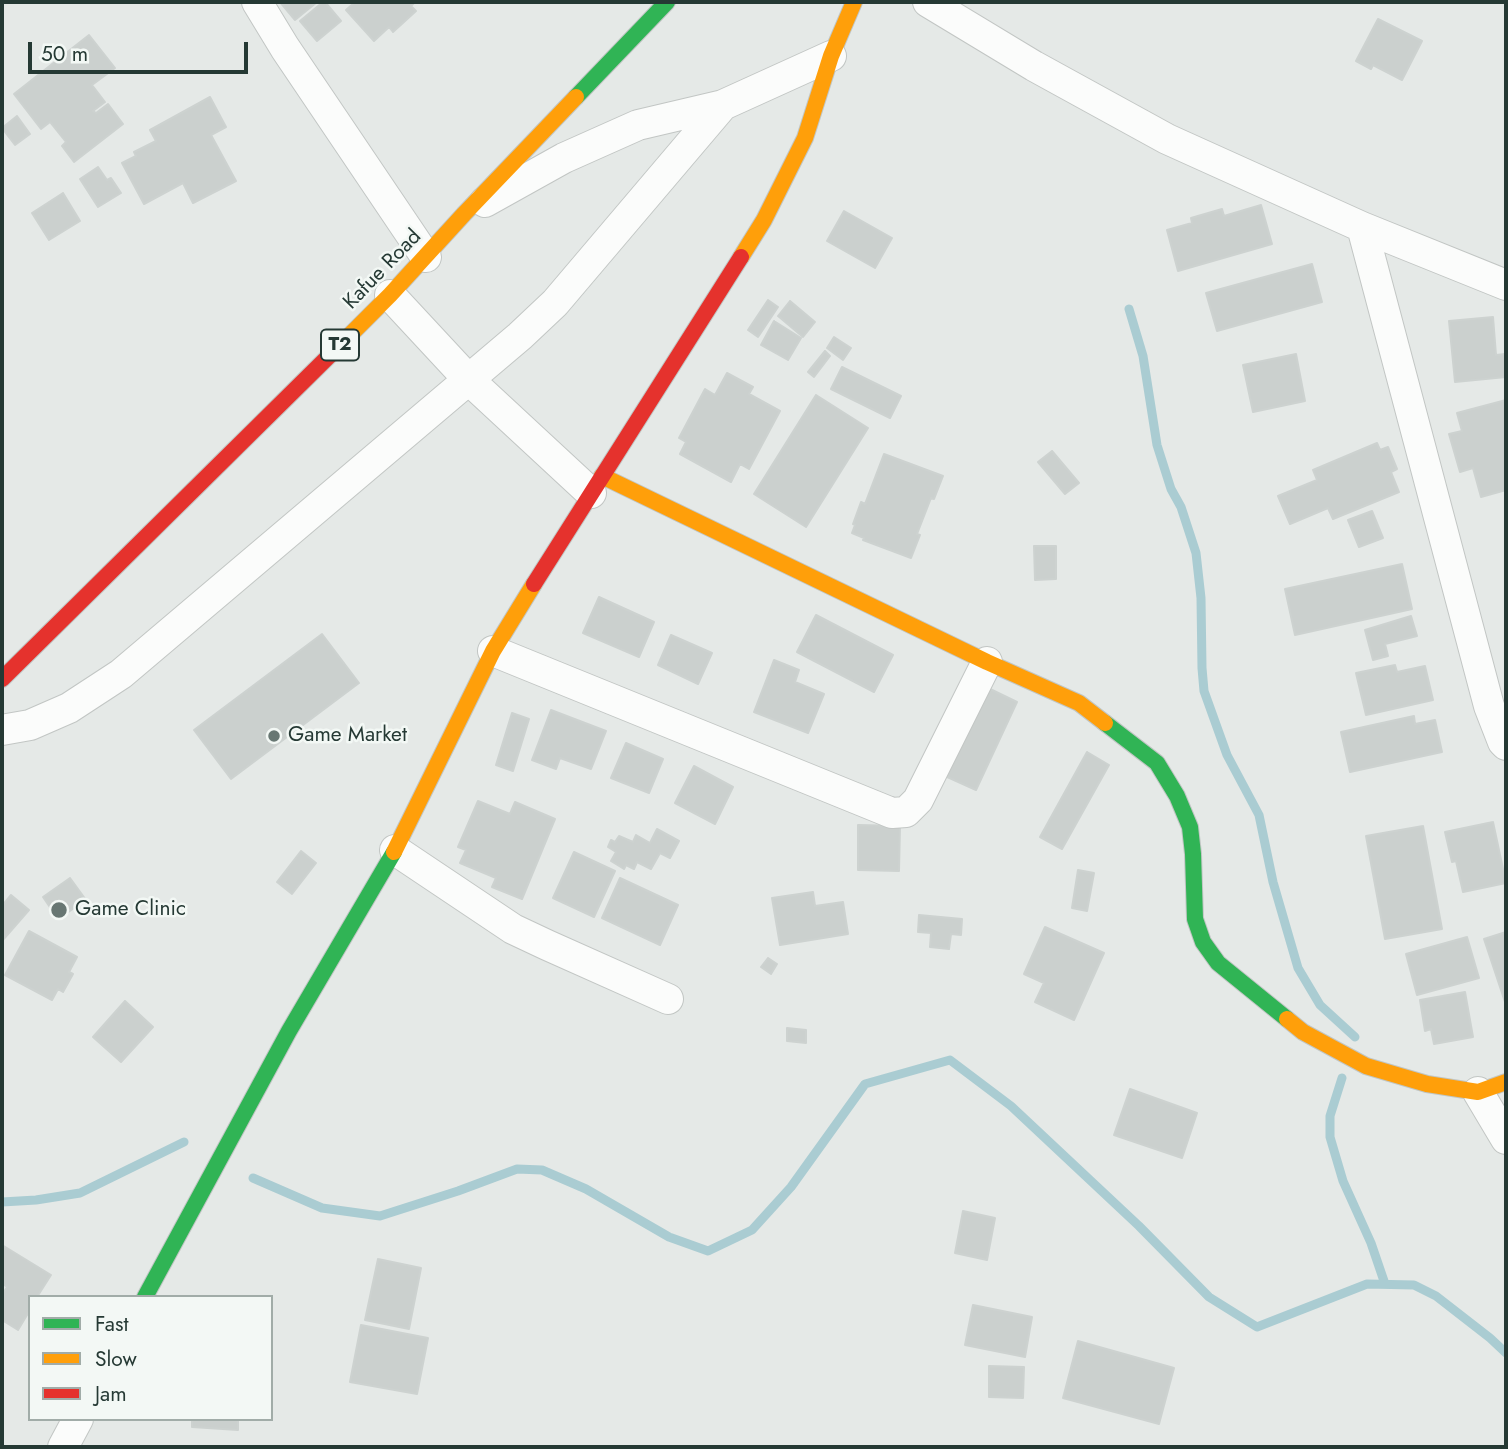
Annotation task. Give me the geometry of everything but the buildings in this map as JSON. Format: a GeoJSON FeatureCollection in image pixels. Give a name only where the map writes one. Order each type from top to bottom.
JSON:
{"type":"FeatureCollection","features":[{"type":"Feature","properties":{"kind":"main road","name":"Kafue Road"},"geometry":{"type":"LineString","coordinates":[[2,679],[390,295],[667,2]]}},
{"type":"Feature","properties":{"kind":"main road"},"geometry":{"type":"LineString","coordinates":[[146,1295],[289,1031],[395,850],[493,651],[764,220],[806,138],[831,56],[854,2]]}},
{"type":"Feature","properties":{"kind":"main road"},"geometry":{"type":"LineString","coordinates":[[596,484],[1079,703],[1157,764],[1177,796],[1190,827],[1195,919],[1203,942],[1218,963],[1303,1032],[1366,1066],[1427,1084],[1478,1092],[1506,1082]]}},
{"type":"Feature","properties":{"kind":"street"},"geometry":{"type":"LineString","coordinates":[[257,2],[425,257]]}},
{"type":"Feature","properties":{"kind":"street"},"geometry":{"type":"LineString","coordinates":[[928,2],[1034,66],[1167,139],[1362,227],[1506,285]]}},
{"type":"Feature","properties":{"kind":"street"},"geometry":{"type":"LineString","coordinates":[[464,215],[564,158],[638,125],[723,105],[831,56]]}},
{"type":"Feature","properties":{"kind":"street"},"geometry":{"type":"LineString","coordinates":[[2,730],[30,725],[69,708],[121,674],[520,336],[555,303],[723,105]]}},
{"type":"Feature","properties":{"kind":"street"},"geometry":{"type":"LineString","coordinates":[[1362,227],[1489,706],[1506,745]]}},
{"type":"Feature","properties":{"kind":"street"},"geometry":{"type":"LineString","coordinates":[[390,295],[468,379],[596,484]]}},
{"type":"Feature","properties":{"kind":"street"},"geometry":{"type":"LineString","coordinates":[[493,651],[892,813],[906,812],[918,800],[987,662]]}},
{"type":"Feature","properties":{"kind":"street"},"geometry":{"type":"LineString","coordinates":[[395,850],[513,929],[668,999]]}},
{"type":"Feature","properties":{"kind":"street"},"geometry":{"type":"LineString","coordinates":[[1478,1092],[1506,1139]]}},
{"type":"Feature","properties":{"kind":"street"},"geometry":{"type":"LineString","coordinates":[[63,1447],[77,1421]]}},
{"type":"Feature","properties":{"kind":"waterway"},"geometry":{"type":"LineString","coordinates":[[1129,309],[1143,356],[1157,445],[1196,553],[1201,598],[1204,691],[1227,755],[1259,815],[1273,882],[1298,968],[1320,1005],[1355,1037]]}},
{"type":"Feature","properties":{"kind":"waterway"},"geometry":{"type":"LineString","coordinates":[[253,1178],[322,1208],[380,1216],[517,1169],[542,1170],[586,1189],[669,1237],[708,1251],[752,1230],[791,1187],[865,1084],[950,1060],[1011,1106],[1139,1226],[1209,1297],[1257,1327],[1367,1284],[1414,1285],[1436,1296],[1506,1353]]}},
{"type":"Feature","properties":{"kind":"waterway"},"geometry":{"type":"LineString","coordinates":[[1342,1078],[1330,1116],[1330,1137],[1343,1181],[1371,1243],[1385,1284]]}},
{"type":"Feature","properties":{"kind":"waterway"},"geometry":{"type":"LineString","coordinates":[[2,1202],[80,1193],[184,1142]]}},
{"type":"Feature","properties":{"kind":"traffic: fast"},"geometry":{"type":"LineString","coordinates":[[576,97],[667,2]]}},
{"type":"Feature","properties":{"kind":"traffic: fast"},"geometry":{"type":"LineString","coordinates":[[1105,723],[1157,763],[1177,796],[1190,827],[1195,919],[1203,942],[1218,963],[1287,1019]]}},
{"type":"Feature","properties":{"kind":"traffic: fast"},"geometry":{"type":"LineString","coordinates":[[146,1295],[289,1031],[394,852]]}},
{"type":"Feature","properties":{"kind":"traffic: slow"},"geometry":{"type":"LineString","coordinates":[[741,257],[764,220],[805,138],[831,56],[854,2]]}},
{"type":"Feature","properties":{"kind":"traffic: slow"},"geometry":{"type":"LineString","coordinates":[[330,355],[576,97]]}},
{"type":"Feature","properties":{"kind":"traffic: slow"},"geometry":{"type":"LineString","coordinates":[[602,476],[987,662],[1079,703],[1105,723]]}},
{"type":"Feature","properties":{"kind":"traffic: slow"},"geometry":{"type":"LineString","coordinates":[[394,852],[493,651],[534,584]]}},
{"type":"Feature","properties":{"kind":"traffic: slow"},"geometry":{"type":"LineString","coordinates":[[1287,1019],[1303,1032],[1366,1066],[1427,1084],[1478,1092],[1506,1082]]}},
{"type":"Feature","properties":{"kind":"traffic: jam"},"geometry":{"type":"LineString","coordinates":[[534,584],[741,257]]}},
{"type":"Feature","properties":{"kind":"traffic: jam"},"geometry":{"type":"LineString","coordinates":[[2,679],[330,355]]}},
{"type":"Feature","properties":{"kind":"place","name":"Game Market"},"geometry":{"type":"Point","coordinates":[274,736]}},
{"type":"Feature","properties":{"kind":"place","name":"Game Clinic"},"geometry":{"type":"Point","coordinates":[59,910]}}]}
